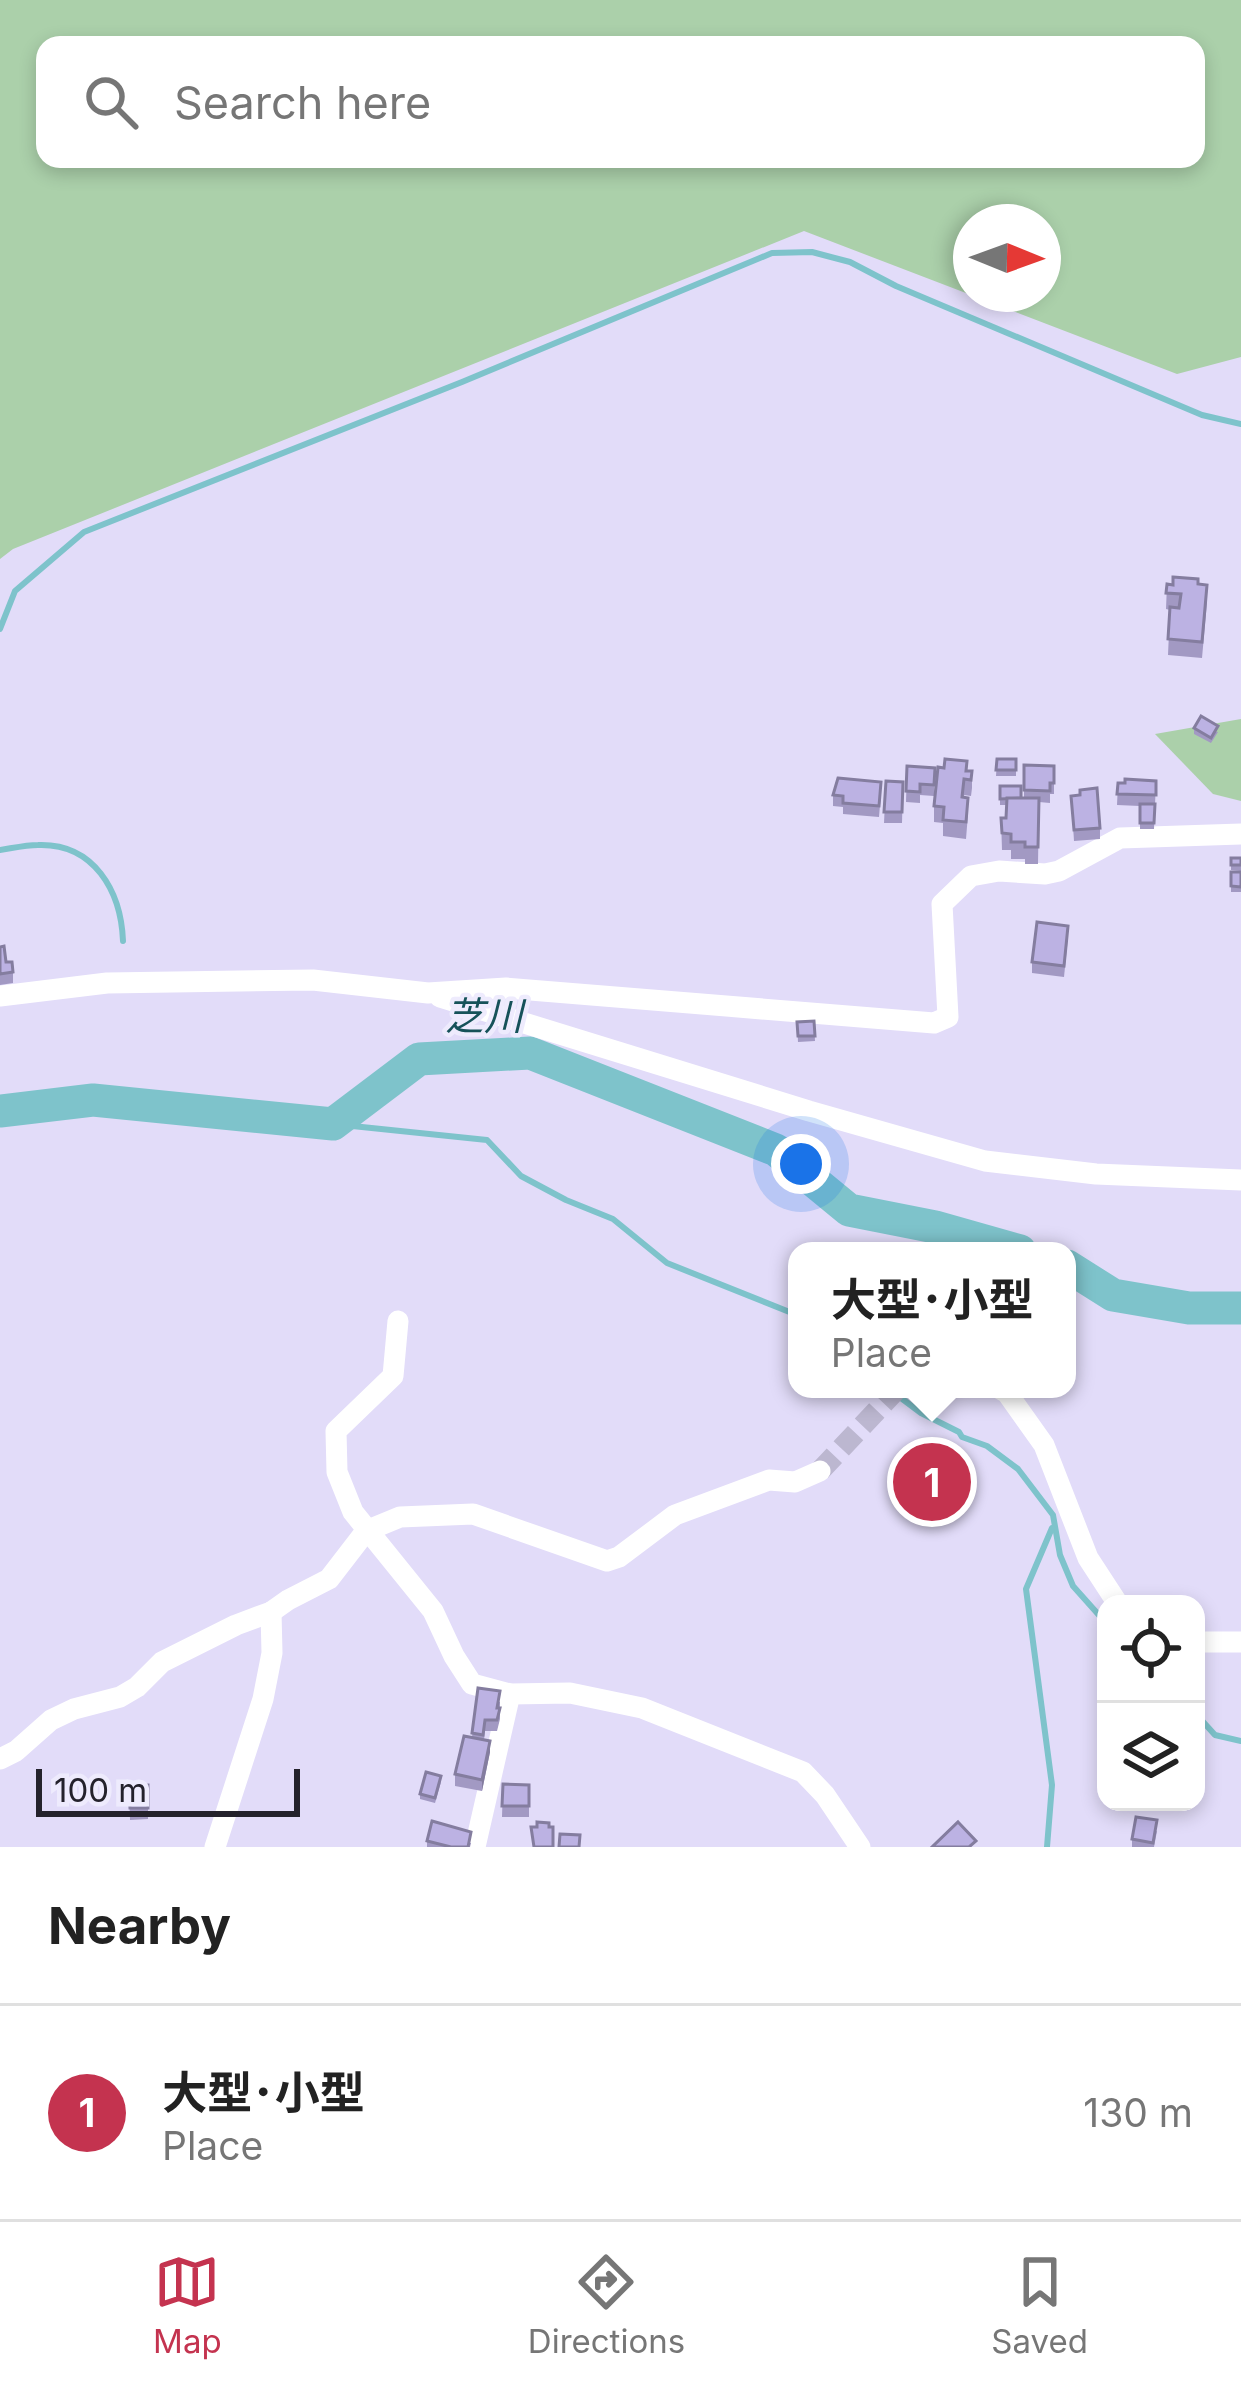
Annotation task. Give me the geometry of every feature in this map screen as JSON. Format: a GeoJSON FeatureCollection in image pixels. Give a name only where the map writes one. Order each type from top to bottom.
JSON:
{"type":"FeatureCollection","features":[{"type":"Feature","properties":{"kind":"street"},"geometry":{"type":"LineString","coordinates":[[428,994],[506,988],[934,1023],[948,1017],[942,904],[971,876],[1059,871],[1120,838],[1241,834]]}},
{"type":"Feature","properties":{"kind":"street"},"geometry":{"type":"LineString","coordinates":[[0,996],[107,982],[313,980],[428,994],[985,1161],[1096,1174],[1241,1180]]}},
{"type":"Feature","properties":{"kind":"street"},"geometry":{"type":"LineString","coordinates":[[398,1321],[393,1376],[337,1431],[337,1472],[353,1512],[433,1611],[472,1684],[510,1694],[570,1693],[642,1708],[803,1772],[860,1847]]}},
{"type":"Feature","properties":{"kind":"street"},"geometry":{"type":"LineString","coordinates":[[1011,1398],[1044,1445],[1088,1558],[1112,1595]]}},
{"type":"Feature","properties":{"kind":"street"},"geometry":{"type":"LineString","coordinates":[[0,1759],[50,1720],[74,1708],[120,1697],[162,1662],[271,1612],[329,1579],[366,1531],[400,1516],[473,1514],[607,1561],[675,1515],[769,1480],[795,1482],[820,1471]]}},
{"type":"Feature","properties":{"kind":"street"},"geometry":{"type":"LineString","coordinates":[[215,1847],[263,1700],[272,1653],[271,1612]]}},
{"type":"Feature","properties":{"kind":"street"},"geometry":{"type":"LineString","coordinates":[[1205,1642],[1241,1642]]}},
{"type":"Feature","properties":{"kind":"street"},"geometry":{"type":"LineString","coordinates":[[475,1847],[510,1694]]}},
{"type":"Feature","properties":{"kind":"green space"},"geometry":{"type":"Polygon","coordinates":[[[0,0],[1241,0],[1241,357],[1177,374],[1015,312],[1061,312],[1061,204],[953,204],[953,288],[804,231],[13,549],[0,559],[0,0]]]}},
{"type":"Feature","properties":{"kind":"green space"},"geometry":{"type":"Polygon","coordinates":[[[1241,719],[1241,801],[1213,794],[1155,734],[1241,719]]]}},
{"type":"Feature","properties":{"kind":"building"},"geometry":{"type":"Polygon","coordinates":[[[1173,577],[1198,579],[1198,584],[1207,585],[1202,642],[1168,639],[1170,607],[1179,608],[1181,594],[1166,593],[1173,577]]]}},
{"type":"Feature","properties":{"kind":"building"},"geometry":{"type":"Polygon","coordinates":[[[1201,716],[1218,726],[1211,738],[1194,728],[1201,716]]]}},
{"type":"Feature","properties":{"kind":"building"},"geometry":{"type":"Polygon","coordinates":[[[945,759],[967,761],[966,771],[972,771],[971,780],[964,779],[966,822],[943,820],[944,807],[934,806],[938,767],[944,768],[945,759]]]}},
{"type":"Feature","properties":{"kind":"building"},"geometry":{"type":"Polygon","coordinates":[[[997,759],[1016,759],[1016,770],[996,770],[997,759]]]}},
{"type":"Feature","properties":{"kind":"building"},"geometry":{"type":"Polygon","coordinates":[[[1024,765],[1054,766],[1050,791],[1024,790],[1024,765]]]}},
{"type":"Feature","properties":{"kind":"building"},"geometry":{"type":"Polygon","coordinates":[[[907,766],[935,768],[934,785],[920,784],[920,792],[906,791],[907,766]]]}},
{"type":"Feature","properties":{"kind":"building"},"geometry":{"type":"Polygon","coordinates":[[[838,778],[881,782],[879,806],[843,803],[843,796],[833,795],[838,778]]]}},
{"type":"Feature","properties":{"kind":"building"},"geometry":{"type":"Polygon","coordinates":[[[1125,779],[1156,781],[1156,795],[1117,794],[1118,783],[1125,779]]]}},
{"type":"Feature","properties":{"kind":"building"},"geometry":{"type":"Polygon","coordinates":[[[886,781],[903,782],[902,812],[884,812],[886,781]]]}},
{"type":"Feature","properties":{"kind":"building"},"geometry":{"type":"Polygon","coordinates":[[[1000,786],[1021,786],[1021,798],[1000,799],[1000,786]]]}},
{"type":"Feature","properties":{"kind":"building"},"geometry":{"type":"Polygon","coordinates":[[[1097,788],[1100,828],[1074,830],[1071,796],[1097,788]]]}},
{"type":"Feature","properties":{"kind":"building"},"geometry":{"type":"Polygon","coordinates":[[[1007,798],[1039,798],[1038,847],[1011,842],[1011,834],[1002,833],[1007,798]]]}},
{"type":"Feature","properties":{"kind":"building"},"geometry":{"type":"Polygon","coordinates":[[[1140,804],[1155,804],[1154,823],[1140,823],[1140,804]]]}},
{"type":"Feature","properties":{"kind":"building"},"geometry":{"type":"Polygon","coordinates":[[[1231,872],[1241,872],[1241,887],[1231,886],[1231,872]]]}},
{"type":"Feature","properties":{"kind":"building"},"geometry":{"type":"Polygon","coordinates":[[[1037,922],[1068,926],[1064,966],[1032,962],[1037,922]]]}},
{"type":"Feature","properties":{"kind":"building"},"geometry":{"type":"Polygon","coordinates":[[[4,946],[13,972],[0,974],[0,947],[4,946]]]}},
{"type":"Feature","properties":{"kind":"building"},"geometry":{"type":"Polygon","coordinates":[[[814,1021],[815,1036],[798,1036],[797,1022],[814,1021]]]}},
{"type":"Feature","properties":{"kind":"building"},"geometry":{"type":"Polygon","coordinates":[[[478,1688],[500,1691],[497,1720],[485,1720],[483,1735],[472,1733],[478,1688]]]}},
{"type":"Feature","properties":{"kind":"building"},"geometry":{"type":"Polygon","coordinates":[[[464,1736],[490,1741],[482,1780],[455,1774],[464,1736]]]}},
{"type":"Feature","properties":{"kind":"building"},"geometry":{"type":"Polygon","coordinates":[[[426,1772],[441,1776],[435,1798],[420,1794],[426,1772]]]}},
{"type":"Feature","properties":{"kind":"building"},"geometry":{"type":"Polygon","coordinates":[[[503,1784],[529,1785],[529,1806],[502,1806],[503,1784]]]}},
{"type":"Feature","properties":{"kind":"building"},"geometry":{"type":"Polygon","coordinates":[[[148,1785],[148,1808],[130,1808],[129,1786],[148,1785]]]}},
{"type":"Feature","properties":{"kind":"building"},"geometry":{"type":"Polygon","coordinates":[[[1136,1817],[1157,1820],[1153,1843],[1132,1839],[1136,1817]]]}},
{"type":"Feature","properties":{"kind":"building"},"geometry":{"type":"Polygon","coordinates":[[[432,1821],[471,1832],[468,1847],[427,1841],[432,1821]]]}},
{"type":"Feature","properties":{"kind":"building"},"geometry":{"type":"Polygon","coordinates":[[[537,1822],[553,1827],[553,1847],[534,1847],[531,1827],[537,1827],[537,1822]]]}},
{"type":"Feature","properties":{"kind":"building"},"geometry":{"type":"Polygon","coordinates":[[[958,1822],[976,1841],[969,1847],[932,1847],[958,1822]]]}},
{"type":"Feature","properties":{"kind":"building"},"geometry":{"type":"Polygon","coordinates":[[[560,1834],[580,1835],[579,1847],[559,1847],[560,1834]]]}},
{"type":"Feature","properties":{"kind":"waterway"},"geometry":{"type":"LineString","coordinates":[[0,629],[15,591],[84,532],[772,253],[812,252],[850,262],[896,286],[1202,415],[1241,424]]}},
{"type":"Feature","properties":{"kind":"waterway"},"geometry":{"type":"LineString","coordinates":[[0,850],[58,846],[89,861],[110,888],[123,941]]}},
{"type":"Feature","properties":{"kind":"waterway","name":"芝川"},"geometry":{"type":"LineString","coordinates":[[0,1111],[93,1100],[333,1124],[419,1059],[530,1053],[776,1150],[849,1210],[988,1242]]}},
{"type":"Feature","properties":{"kind":"waterway"},"geometry":{"type":"LineString","coordinates":[[333,1124],[487,1140],[521,1176],[613,1219],[667,1263],[788,1311]]}},
{"type":"Feature","properties":{"kind":"waterway","name":"芝川"},"geometry":{"type":"LineString","coordinates":[[1076,1272],[1113,1295],[1189,1308],[1241,1308]]}},
{"type":"Feature","properties":{"kind":"waterway"},"geometry":{"type":"LineString","coordinates":[[901,1398],[1018,1469],[1053,1515],[1060,1555],[1073,1586],[1097,1613]]}},
{"type":"Feature","properties":{"kind":"waterway"},"geometry":{"type":"LineString","coordinates":[[1047,1847],[1052,1785],[1026,1589],[1052,1528]]}},
{"type":"Feature","properties":{"kind":"waterway"},"geometry":{"type":"LineString","coordinates":[[1205,1724],[1215,1735],[1241,1741]]}},
{"type":"Feature","properties":{"kind":"tunnel"},"geometry":{"type":"LineString","coordinates":[[820,1471],[889,1398]]}},
{"type":"Feature","properties":{"kind":"place","name":"大型･小型"},"geometry":{"type":"Point","coordinates":[932,1482]}}]}
